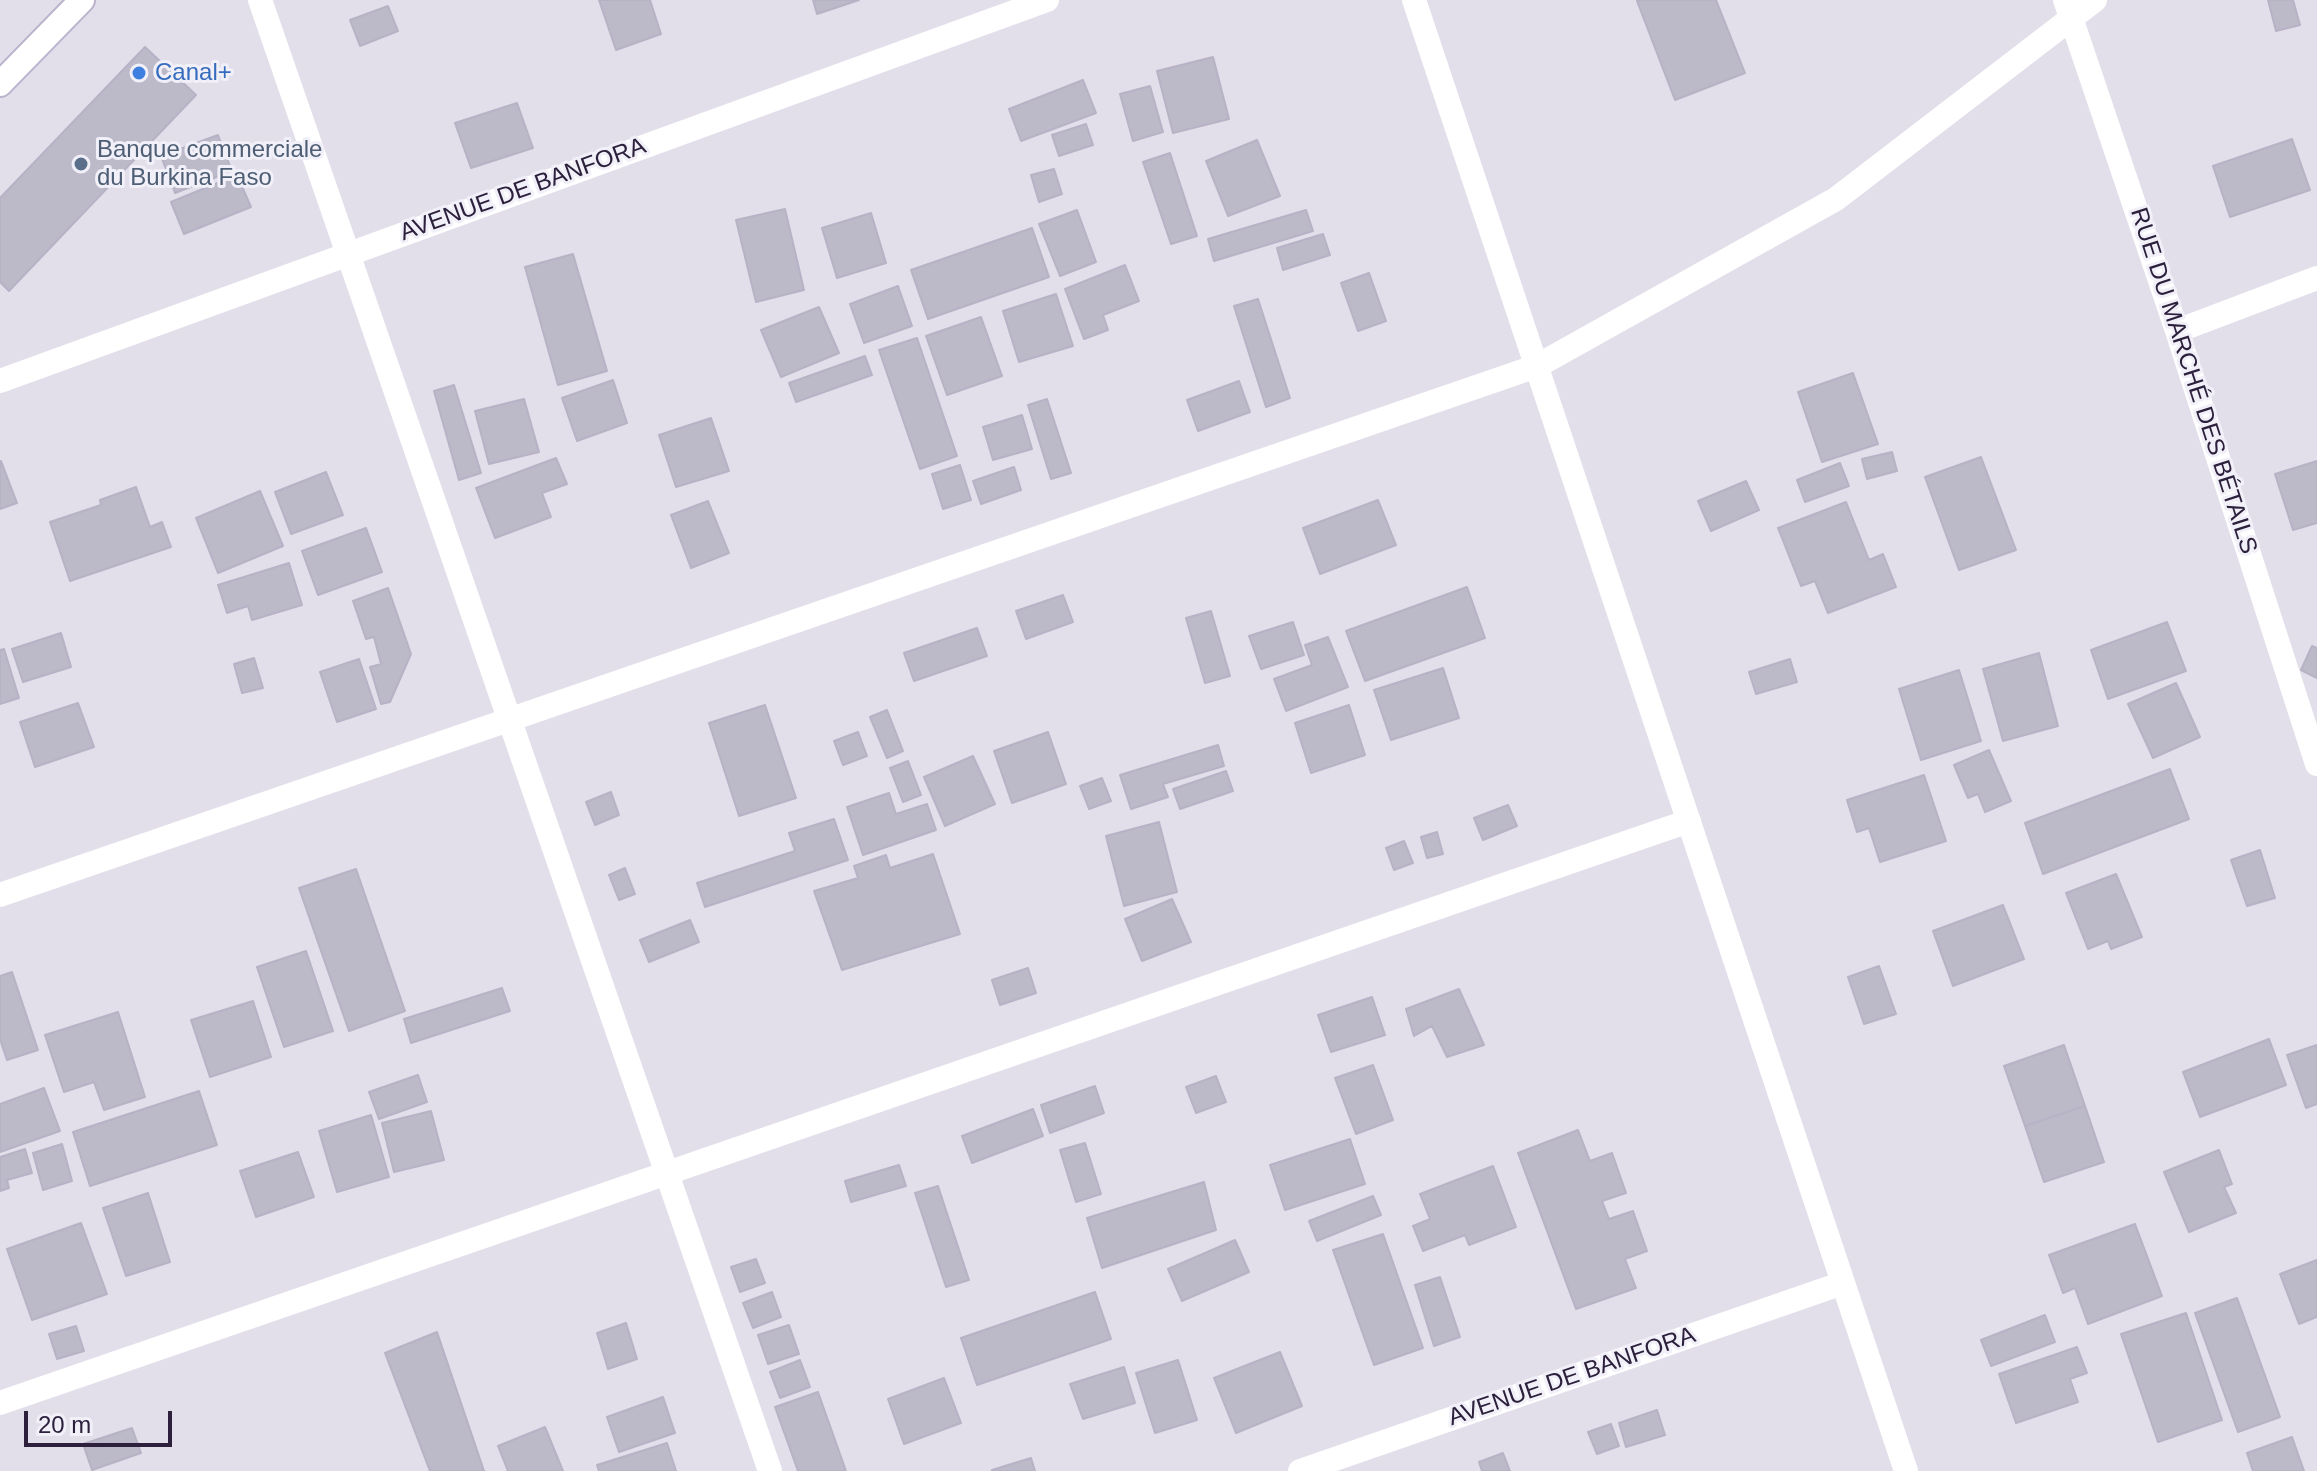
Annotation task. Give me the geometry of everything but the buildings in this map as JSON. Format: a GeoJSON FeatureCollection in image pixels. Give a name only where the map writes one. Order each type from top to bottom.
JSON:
{"type":"FeatureCollection","features":[{"type":"Feature","properties":{"kind":"street"},"geometry":{"type":"LineString","coordinates":[[0,84],[82,0]]}},
{"type":"Feature","properties":{"kind":"street"},"geometry":{"type":"LineString","coordinates":[[260,0],[770,1471]]}},
{"type":"Feature","properties":{"kind":"street","name":"AVENUE DE BANFORA"},"geometry":{"type":"LineString","coordinates":[[0,381],[1047,0]]}},
{"type":"Feature","properties":{"kind":"street"},"geometry":{"type":"LineString","coordinates":[[1414,0],[1906,1471]]}},
{"type":"Feature","properties":{"kind":"street"},"geometry":{"type":"LineString","coordinates":[[0,895],[1537,366],[1836,199],[2068,9],[2095,0]]}},
{"type":"Feature","properties":{"kind":"street","name":"RUE DU MARCHÉ DES BÉTAILS"},"geometry":{"type":"LineString","coordinates":[[2068,9],[2177,331],[2317,764]]}},
{"type":"Feature","properties":{"kind":"street"},"geometry":{"type":"LineString","coordinates":[[2177,331],[2317,278]]}},
{"type":"Feature","properties":{"kind":"street"},"geometry":{"type":"LineString","coordinates":[[0,1403],[1689,821]]}},
{"type":"Feature","properties":{"kind":"street","name":"AVENUE DE BANFORA"},"geometry":{"type":"LineString","coordinates":[[1300,1471],[1843,1283]]}},
{"type":"Feature","properties":{"kind":"place","name":"Canal+"},"geometry":{"type":"Point","coordinates":[139,73]}},
{"type":"Feature","properties":{"kind":"place","name":"Banque commerciale du Burkina Faso"},"geometry":{"type":"Point","coordinates":[81,164]}}]}
